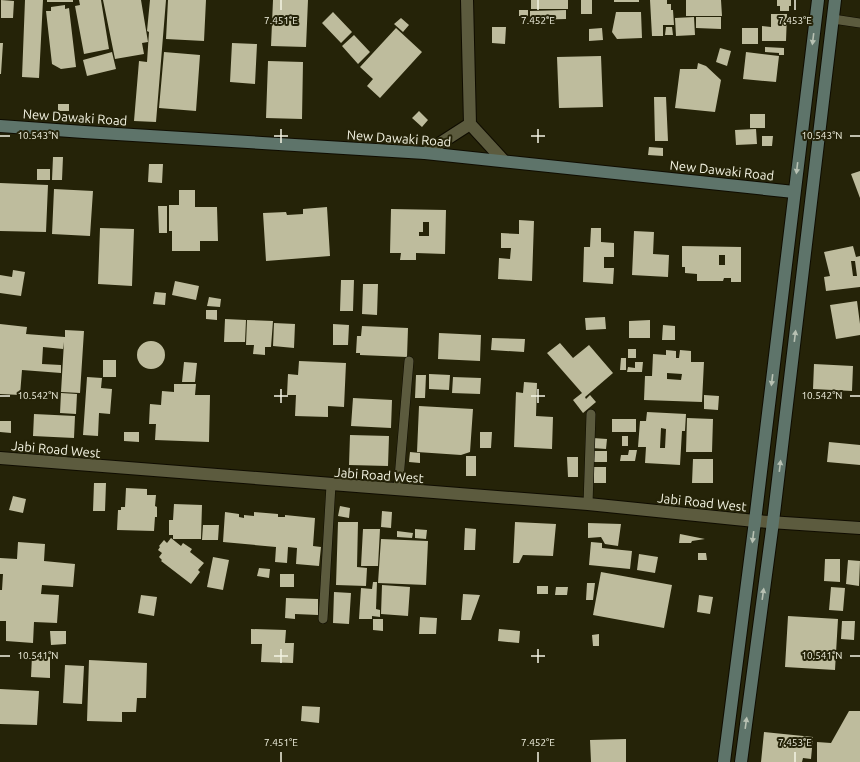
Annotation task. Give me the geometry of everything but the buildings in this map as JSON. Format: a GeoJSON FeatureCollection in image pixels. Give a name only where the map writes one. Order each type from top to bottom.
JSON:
{"type":"FeatureCollection","features":[{"type":"Feature","properties":{"kind":"street"},"geometry":{"type":"LineString","coordinates":[[467,0],[470,124],[503,160]]}},
{"type":"Feature","properties":{"kind":"street"},"geometry":{"type":"LineString","coordinates":[[724,762],[755,521],[818,0]]}},
{"type":"Feature","properties":{"kind":"street"},"geometry":{"type":"LineString","coordinates":[[741,762],[773,522],[835,0]]}},
{"type":"Feature","properties":{"kind":"street"},"geometry":{"type":"LineString","coordinates":[[425,153],[470,124]]}},
{"type":"Feature","properties":{"kind":"street","name":"New Dawaki Road"},"geometry":{"type":"LineString","coordinates":[[0,126],[425,153],[503,160],[794,192]]}},
{"type":"Feature","properties":{"kind":"street","name":"Jabi Road West"},"geometry":{"type":"LineString","coordinates":[[0,458],[588,504],[755,521],[860,528]]}},
{"type":"Feature","properties":{"kind":"lane"},"geometry":{"type":"LineString","coordinates":[[833,20],[860,23]]}},
{"type":"Feature","properties":{"kind":"lane"},"geometry":{"type":"LineString","coordinates":[[398,490],[409,361]]}},
{"type":"Feature","properties":{"kind":"lane"},"geometry":{"type":"LineString","coordinates":[[588,504],[591,414]]}},
{"type":"Feature","properties":{"kind":"lane"},"geometry":{"type":"LineString","coordinates":[[323,618],[331,485]]}}]}
